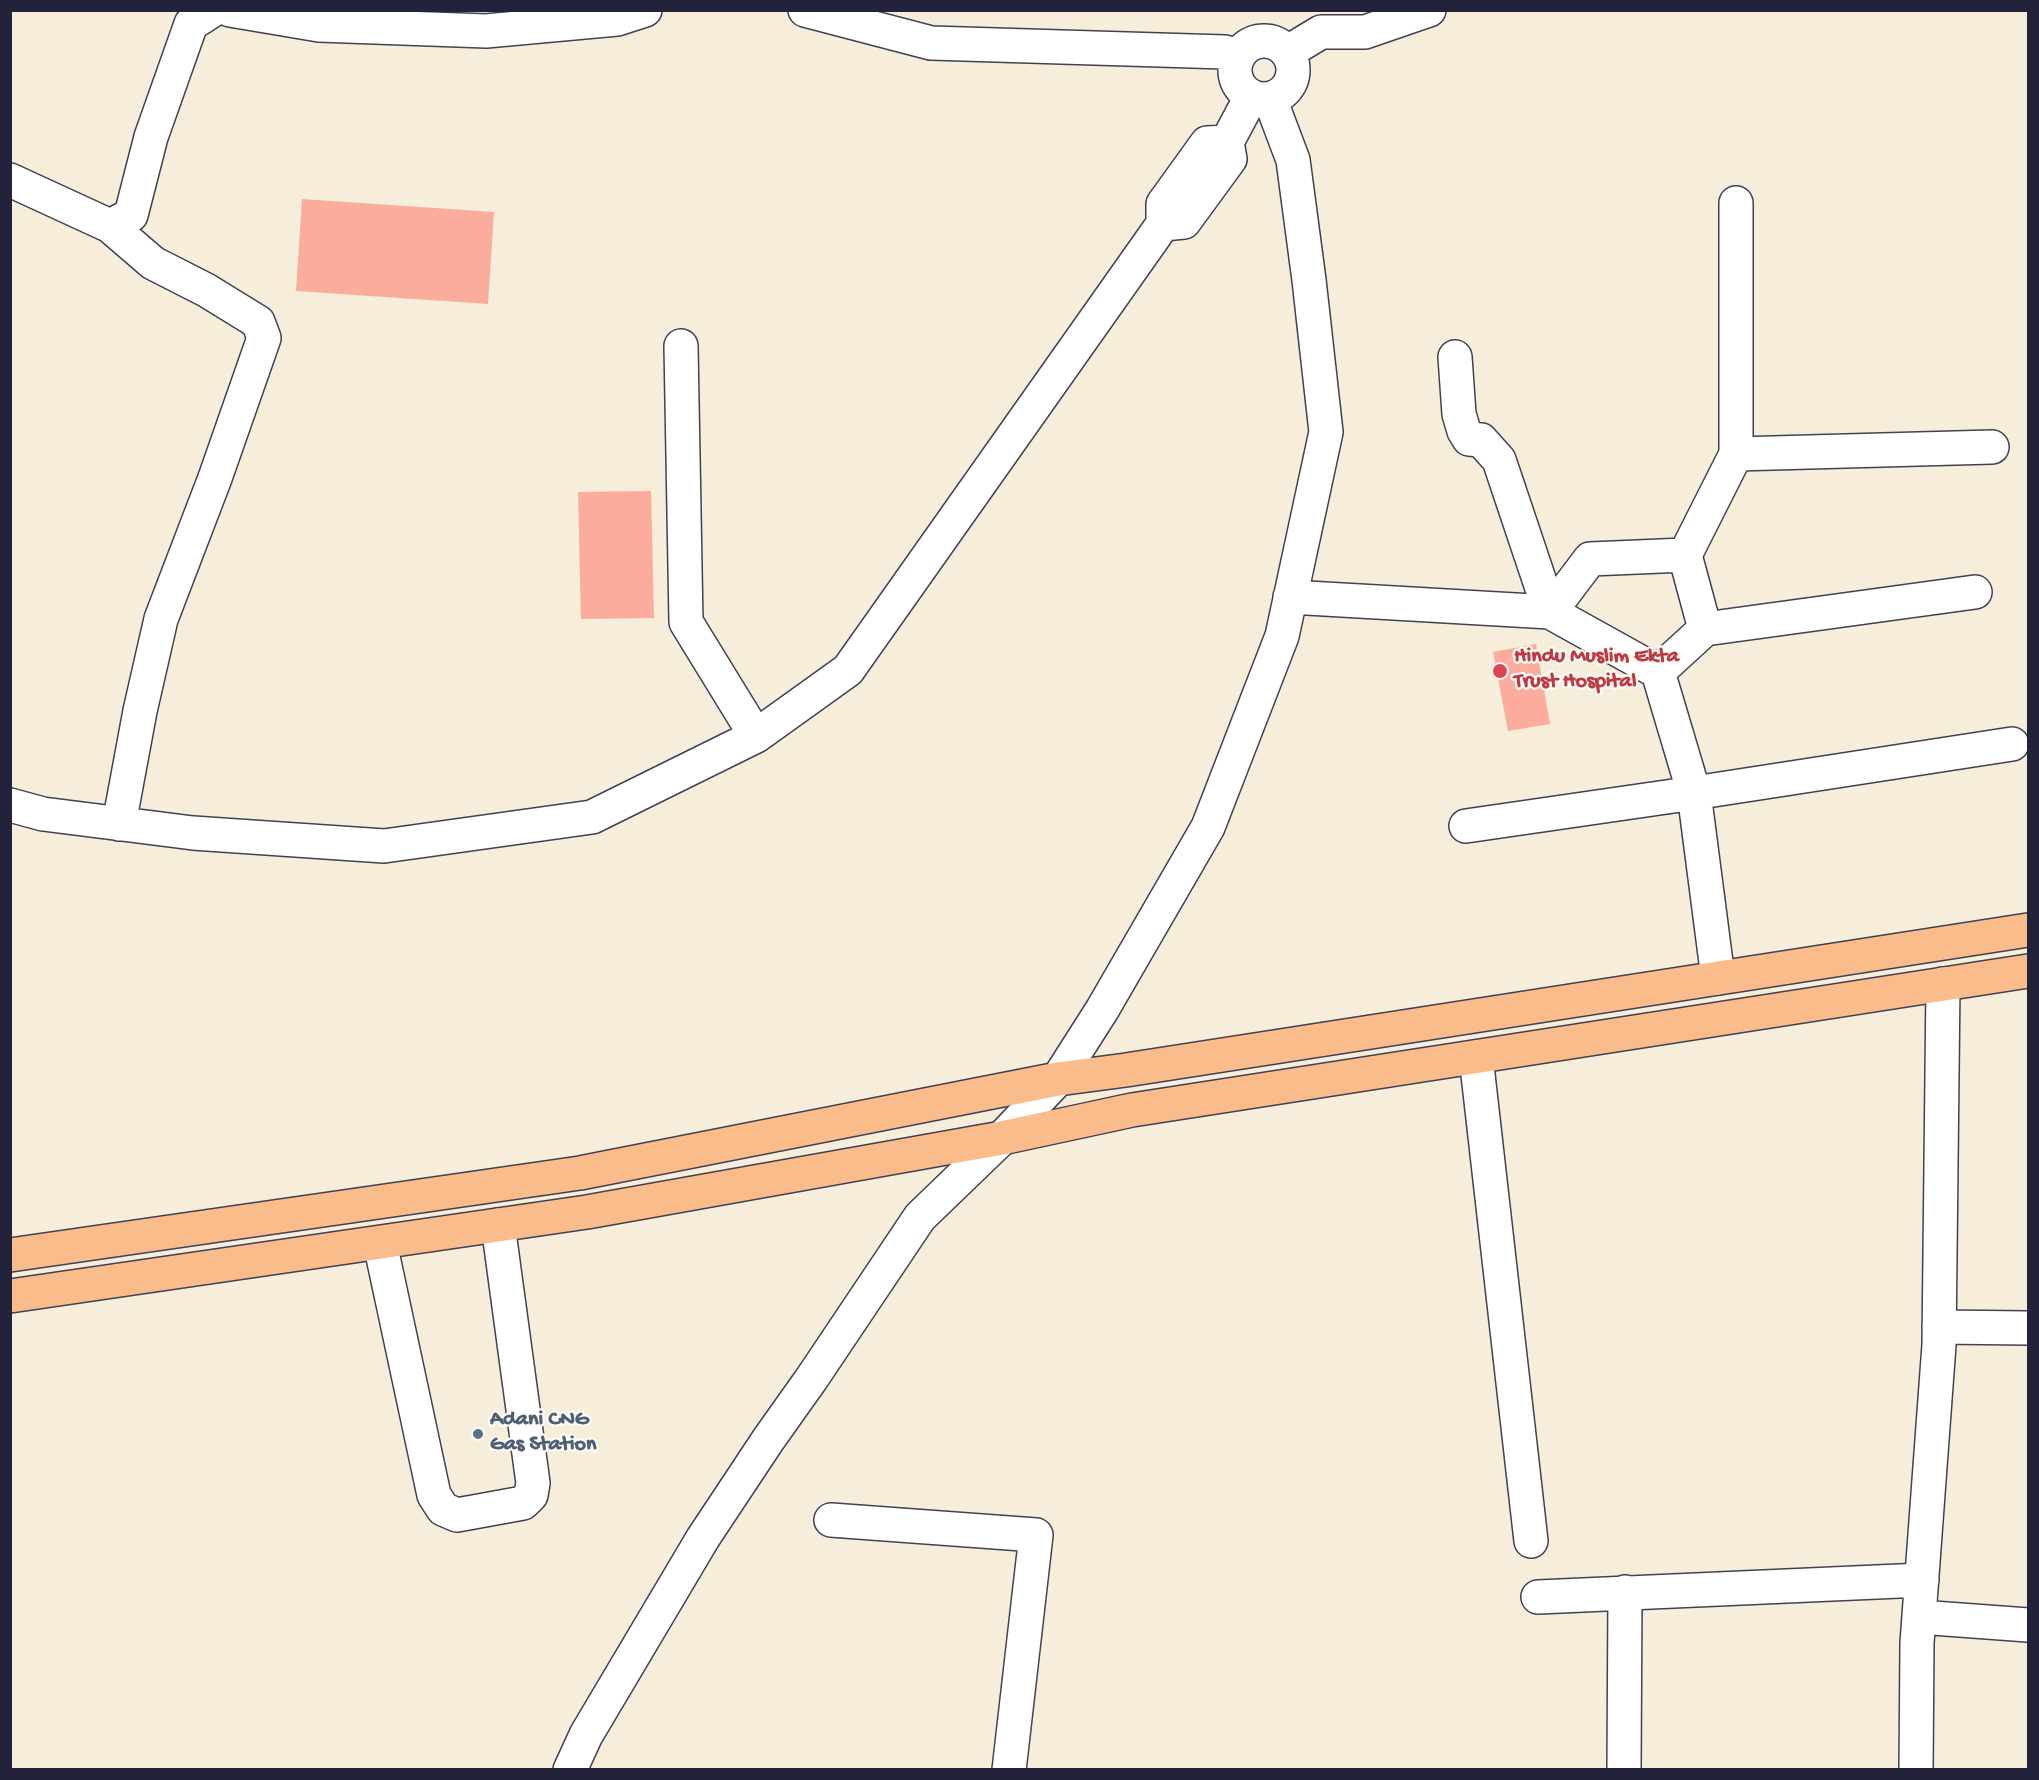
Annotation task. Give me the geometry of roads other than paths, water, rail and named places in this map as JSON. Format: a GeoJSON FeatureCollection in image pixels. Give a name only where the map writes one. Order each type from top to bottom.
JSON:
{"type":"FeatureCollection","features":[{"type":"Feature","properties":{"kind":"main road"},"geometry":{"type":"LineString","coordinates":[[10,1256],[580,1173],[1058,1079],[1126,1071],[2028,930]]}},
{"type":"Feature","properties":{"kind":"main road"},"geometry":{"type":"LineString","coordinates":[[10,1296],[587,1212],[1002,1138],[1132,1110],[2028,970]]}},
{"type":"Feature","properties":{"kind":"street"},"geometry":{"type":"LineString","coordinates":[[110,226],[131,215],[151,137],[191,24],[213,10]]}},
{"type":"Feature","properties":{"kind":"street"},"geometry":{"type":"LineString","coordinates":[[230,10],[319,25],[486,31],[617,19],[645,10]]}},
{"type":"Feature","properties":{"kind":"street"},"geometry":{"type":"LineString","coordinates":[[805,10],[931,43],[1226,52],[1238,56]]}},
{"type":"Feature","properties":{"kind":"street"},"geometry":{"type":"LineString","coordinates":[[1288,52],[1322,21],[1365,32],[1429,10]]}},
{"type":"Feature","properties":{"kind":"street"},"geometry":{"type":"LineString","coordinates":[[1261,40],[1271,41],[1288,52],[1294,71],[1292,81],[1279,96],[1260,98],[1243,91],[1235,74],[1238,56],[1251,44],[1261,40]]}},
{"type":"Feature","properties":{"kind":"street"},"geometry":{"type":"LineString","coordinates":[[10,805],[43,814],[193,833],[384,846],[592,817],[756,736],[848,670],[1163,224],[1184,222],[1230,159],[1227,142],[1260,98]]}},
{"type":"Feature","properties":{"kind":"street"},"geometry":{"type":"LineString","coordinates":[[570,1770],[586,1735],[703,1538],[920,1217],[1002,1138],[1058,1079],[1102,1010],[1208,827],[1282,636],[1326,432],[1293,159],[1260,98]]}},
{"type":"Feature","properties":{"kind":"street"},"geometry":{"type":"LineString","coordinates":[[10,180],[110,226],[153,263],[206,290],[258,322],[264,338],[161,619],[118,824]]}},
{"type":"Feature","properties":{"kind":"street"},"geometry":{"type":"LineString","coordinates":[[1705,629],[1684,555],[1736,454],[1736,203]]}},
{"type":"Feature","properties":{"kind":"street"},"geometry":{"type":"LineString","coordinates":[[681,346],[686,622],[756,736]]}},
{"type":"Feature","properties":{"kind":"street"},"geometry":{"type":"LineString","coordinates":[[1455,357],[1459,414],[1464,431],[1469,439],[1481,440],[1499,460],[1550,612]]}},
{"type":"Feature","properties":{"kind":"street"},"geometry":{"type":"LineString","coordinates":[[1736,454],[1992,447]]}},
{"type":"Feature","properties":{"kind":"street"},"geometry":{"type":"LineString","coordinates":[[1550,612],[1590,559],[1684,555]]}},
{"type":"Feature","properties":{"kind":"street"},"geometry":{"type":"LineString","coordinates":[[1658,672],[1705,629],[1975,592]]}},
{"type":"Feature","properties":{"kind":"street"},"geometry":{"type":"LineString","coordinates":[[1290,597],[1550,612],[1658,672],[1694,793],[1718,978]]}},
{"type":"Feature","properties":{"kind":"street"},"geometry":{"type":"LineString","coordinates":[[1466,826],[2012,744]]}},
{"type":"Feature","properties":{"kind":"street"},"geometry":{"type":"LineString","coordinates":[[1916,1770],[1919,1617],[1939,1327],[1943,984]]}},
{"type":"Feature","properties":{"kind":"street"},"geometry":{"type":"LineString","coordinates":[[1476,1057],[1532,1541]]}},
{"type":"Feature","properties":{"kind":"street"},"geometry":{"type":"LineString","coordinates":[[380,1243],[434,1495],[443,1509],[457,1515],[523,1503],[531,1495],[533,1483],[498,1225]]}},
{"type":"Feature","properties":{"kind":"street"},"geometry":{"type":"LineString","coordinates":[[1939,1327],[2028,1328]]}},
{"type":"Feature","properties":{"kind":"street"},"geometry":{"type":"LineString","coordinates":[[831,1520],[1036,1535],[1010,1770]]}},
{"type":"Feature","properties":{"kind":"street"},"geometry":{"type":"LineString","coordinates":[[1538,1597],[1922,1580]]}},
{"type":"Feature","properties":{"kind":"street"},"geometry":{"type":"LineString","coordinates":[[1624,1770],[1625,1593]]}},
{"type":"Feature","properties":{"kind":"street"},"geometry":{"type":"LineString","coordinates":[[1919,1617],[2028,1625]]}},
{"type":"Feature","properties":{"kind":"place","name":"Hindu Muslim Ekta Trust Hospital"},"geometry":{"type":"Point","coordinates":[1500,671]}},
{"type":"Feature","properties":{"kind":"place","name":"Adani CNG Gas Station"},"geometry":{"type":"Point","coordinates":[478,1434]}}]}
